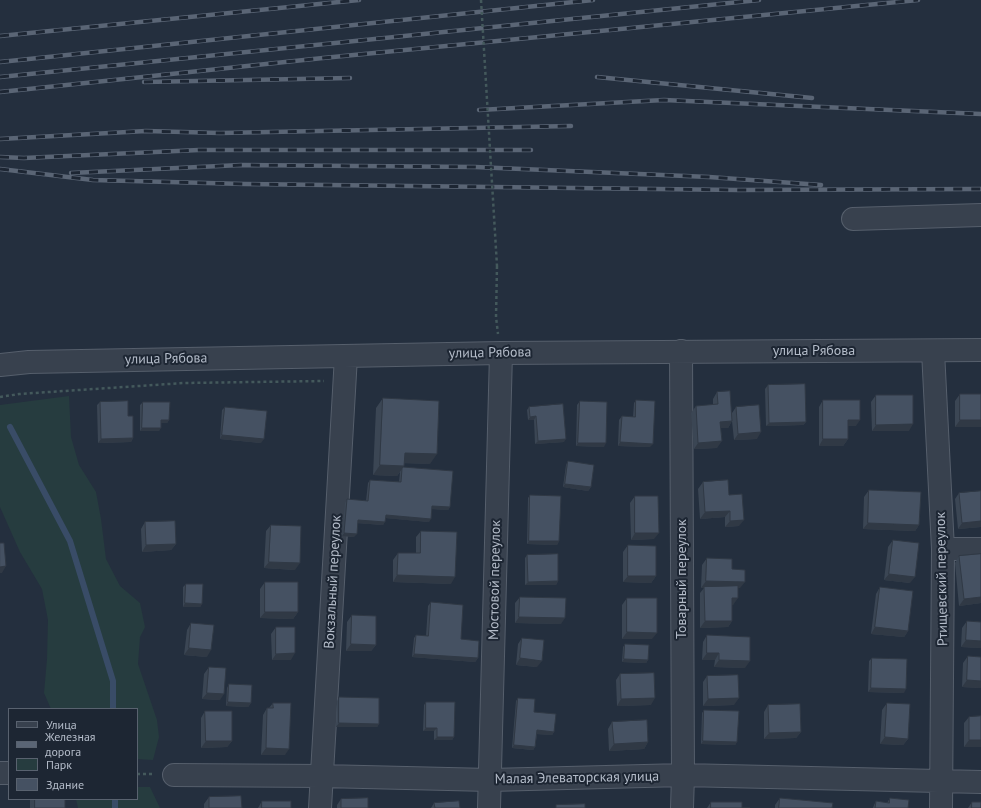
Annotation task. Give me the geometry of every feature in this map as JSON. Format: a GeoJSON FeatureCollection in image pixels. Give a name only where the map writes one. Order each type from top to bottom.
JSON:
{"type":"FeatureCollection","features":[{"type":"Feature","properties":{"kind":"street"},"geometry":{"type":"LineString","coordinates":[[853,219],[981,215]]}},
{"type":"Feature","properties":{"kind":"street","name":"улица Рябова"},"geometry":{"type":"LineString","coordinates":[[0,364],[29,362],[501,353],[981,350]]}},
{"type":"Feature","properties":{"kind":"street","name":"Товарный переулок"},"geometry":{"type":"LineString","coordinates":[[681,351],[682,808]]}},
{"type":"Feature","properties":{"kind":"street","name":"Ртищевский переулок"},"geometry":{"type":"LineString","coordinates":[[933,351],[943,549],[941,808]]}},
{"type":"Feature","properties":{"kind":"street","name":"Мостовой переулок"},"geometry":{"type":"LineString","coordinates":[[489,808],[501,353]]}},
{"type":"Feature","properties":{"kind":"street","name":"Вокзальный переулок"},"geometry":{"type":"LineString","coordinates":[[320,808],[346,356]]}},
{"type":"Feature","properties":{"kind":"street"},"geometry":{"type":"LineString","coordinates":[[943,549],[981,550]]}},
{"type":"Feature","properties":{"kind":"street","name":"Малая Элеваторская улица"},"geometry":{"type":"LineString","coordinates":[[174,775],[322,776],[490,780],[683,776],[981,782]]}},
{"type":"Feature","properties":{"kind":"path"},"geometry":{"type":"LineString","coordinates":[[481,0],[497,266],[496,316],[501,353]]}},
{"type":"Feature","properties":{"kind":"path"},"geometry":{"type":"LineString","coordinates":[[0,397],[19,394],[184,384],[344,381]]}},
{"type":"Feature","properties":{"kind":"green space"},"geometry":{"type":"Polygon","coordinates":[[[69,396],[71,437],[79,465],[96,492],[106,559],[120,586],[140,603],[145,627],[140,637],[138,664],[157,720],[159,737],[153,760],[138,759],[138,708],[51,708],[44,693],[48,620],[42,589],[20,552],[0,507],[0,405],[69,396]]]}},
{"type":"Feature","properties":{"kind":"green space"},"geometry":{"type":"Polygon","coordinates":[[[138,787],[150,787],[160,808],[78,808],[76,800],[138,800],[138,787]]]}},
{"type":"Feature","properties":{"kind":"building"},"geometry":{"type":"Polygon","coordinates":[[[805,384],[806,422],[769,423],[768,385],[805,384]]]}},
{"type":"Feature","properties":{"kind":"building"},"geometry":{"type":"Polygon","coordinates":[[[730,391],[732,421],[720,422],[722,441],[698,443],[696,406],[718,404],[717,392],[730,391]]]}},
{"type":"Feature","properties":{"kind":"building"},"geometry":{"type":"Polygon","coordinates":[[[960,394],[981,394],[981,420],[960,420],[960,394]]]}},
{"type":"Feature","properties":{"kind":"building"},"geometry":{"type":"Polygon","coordinates":[[[876,395],[913,395],[913,424],[876,425],[876,395]]]}},
{"type":"Feature","properties":{"kind":"building"},"geometry":{"type":"Polygon","coordinates":[[[383,398],[439,401],[437,454],[405,453],[404,466],[380,465],[383,398]]]}},
{"type":"Feature","properties":{"kind":"building"},"geometry":{"type":"Polygon","coordinates":[[[636,400],[655,401],[653,444],[620,442],[622,416],[635,417],[636,400]]]}},
{"type":"Feature","properties":{"kind":"building"},"geometry":{"type":"Polygon","coordinates":[[[823,400],[860,400],[860,420],[848,420],[848,439],[823,439],[823,400]]]}},
{"type":"Feature","properties":{"kind":"building"},"geometry":{"type":"Polygon","coordinates":[[[128,401],[128,416],[133,416],[133,438],[101,439],[100,402],[128,401]]]}},
{"type":"Feature","properties":{"kind":"building"},"geometry":{"type":"Polygon","coordinates":[[[580,401],[607,402],[606,443],[578,443],[580,401]]]}},
{"type":"Feature","properties":{"kind":"building"},"geometry":{"type":"Polygon","coordinates":[[[143,402],[170,402],[169,420],[161,420],[161,428],[142,428],[143,402]]]}},
{"type":"Feature","properties":{"kind":"building"},"geometry":{"type":"Polygon","coordinates":[[[563,404],[566,439],[538,441],[536,416],[530,417],[529,407],[563,404]]]}},
{"type":"Feature","properties":{"kind":"building"},"geometry":{"type":"Polygon","coordinates":[[[759,405],[761,432],[738,434],[736,407],[759,405]]]}},
{"type":"Feature","properties":{"kind":"building"},"geometry":{"type":"Polygon","coordinates":[[[225,407],[267,411],[264,439],[222,435],[225,407]]]}},
{"type":"Feature","properties":{"kind":"building"},"geometry":{"type":"Polygon","coordinates":[[[568,461],[594,465],[591,487],[565,484],[568,461]]]}},
{"type":"Feature","properties":{"kind":"building"},"geometry":{"type":"Polygon","coordinates":[[[403,467],[453,471],[450,507],[432,506],[431,519],[386,515],[385,522],[358,520],[357,534],[344,533],[347,499],[368,501],[370,480],[401,482],[403,467]]]}},
{"type":"Feature","properties":{"kind":"building"},"geometry":{"type":"Polygon","coordinates":[[[728,480],[729,495],[742,494],[744,520],[730,521],[730,511],[705,512],[703,482],[728,480]]]}},
{"type":"Feature","properties":{"kind":"building"},"geometry":{"type":"Polygon","coordinates":[[[869,490],[921,492],[919,525],[868,523],[869,490]]]}},
{"type":"Feature","properties":{"kind":"building"},"geometry":{"type":"Polygon","coordinates":[[[981,491],[981,521],[962,523],[959,493],[981,491]]]}},
{"type":"Feature","properties":{"kind":"building"},"geometry":{"type":"Polygon","coordinates":[[[530,495],[561,496],[559,541],[529,541],[530,495]]]}},
{"type":"Feature","properties":{"kind":"building"},"geometry":{"type":"Polygon","coordinates":[[[635,496],[658,496],[659,533],[635,533],[635,496]]]}},
{"type":"Feature","properties":{"kind":"building"},"geometry":{"type":"Polygon","coordinates":[[[175,521],[176,544],[146,545],[145,522],[175,521]]]}},
{"type":"Feature","properties":{"kind":"building"},"geometry":{"type":"Polygon","coordinates":[[[271,525],[301,526],[300,563],[269,562],[271,525]]]}},
{"type":"Feature","properties":{"kind":"building"},"geometry":{"type":"Polygon","coordinates":[[[421,531],[457,532],[455,577],[397,575],[398,553],[420,553],[421,531]]]}},
{"type":"Feature","properties":{"kind":"building"},"geometry":{"type":"Polygon","coordinates":[[[893,540],[919,543],[915,577],[889,574],[893,540]]]}},
{"type":"Feature","properties":{"kind":"building"},"geometry":{"type":"Polygon","coordinates":[[[0,543],[4,543],[6,566],[0,567],[0,543]]]}},
{"type":"Feature","properties":{"kind":"building"},"geometry":{"type":"Polygon","coordinates":[[[628,545],[656,546],[656,576],[628,576],[628,545]]]}},
{"type":"Feature","properties":{"kind":"building"},"geometry":{"type":"Polygon","coordinates":[[[558,554],[558,581],[528,582],[527,555],[558,554]]]}},
{"type":"Feature","properties":{"kind":"building"},"geometry":{"type":"Polygon","coordinates":[[[981,554],[981,597],[964,599],[959,556],[981,554]]]}},
{"type":"Feature","properties":{"kind":"building"},"geometry":{"type":"Polygon","coordinates":[[[707,558],[732,559],[732,569],[745,570],[745,582],[706,581],[707,558]]]}},
{"type":"Feature","properties":{"kind":"building"},"geometry":{"type":"Polygon","coordinates":[[[265,582],[298,582],[298,612],[265,612],[265,582]]]}},
{"type":"Feature","properties":{"kind":"building"},"geometry":{"type":"Polygon","coordinates":[[[186,584],[203,584],[202,604],[185,603],[186,584]]]}},
{"type":"Feature","properties":{"kind":"building"},"geometry":{"type":"Polygon","coordinates":[[[738,586],[738,598],[732,598],[732,621],[705,621],[704,587],[738,586]]]}},
{"type":"Feature","properties":{"kind":"building"},"geometry":{"type":"Polygon","coordinates":[[[880,587],[913,591],[908,631],[875,627],[880,587]]]}},
{"type":"Feature","properties":{"kind":"building"},"geometry":{"type":"Polygon","coordinates":[[[520,597],[566,598],[565,618],[519,617],[520,597]]]}},
{"type":"Feature","properties":{"kind":"building"},"geometry":{"type":"Polygon","coordinates":[[[627,598],[657,598],[657,633],[627,632],[627,598]]]}},
{"type":"Feature","properties":{"kind":"building"},"geometry":{"type":"Polygon","coordinates":[[[431,602],[463,605],[461,639],[479,641],[478,658],[414,654],[416,635],[428,636],[431,602]]]}},
{"type":"Feature","properties":{"kind":"building"},"geometry":{"type":"Polygon","coordinates":[[[352,615],[376,616],[376,645],[351,644],[352,615]]]}},
{"type":"Feature","properties":{"kind":"building"},"geometry":{"type":"Polygon","coordinates":[[[967,621],[981,622],[981,641],[966,640],[967,621]]]}},
{"type":"Feature","properties":{"kind":"building"},"geometry":{"type":"Polygon","coordinates":[[[191,623],[214,625],[211,650],[189,648],[191,623]]]}},
{"type":"Feature","properties":{"kind":"building"},"geometry":{"type":"Polygon","coordinates":[[[276,627],[295,627],[295,653],[276,654],[276,627]]]}},
{"type":"Feature","properties":{"kind":"building"},"geometry":{"type":"Polygon","coordinates":[[[707,635],[750,637],[750,661],[719,660],[719,653],[707,653],[707,635]]]}},
{"type":"Feature","properties":{"kind":"building"},"geometry":{"type":"Polygon","coordinates":[[[522,638],[544,640],[542,661],[520,658],[522,638]]]}},
{"type":"Feature","properties":{"kind":"building"},"geometry":{"type":"Polygon","coordinates":[[[625,644],[649,645],[648,660],[624,659],[625,644]]]}},
{"type":"Feature","properties":{"kind":"building"},"geometry":{"type":"Polygon","coordinates":[[[968,656],[981,657],[981,681],[967,680],[968,656]]]}},
{"type":"Feature","properties":{"kind":"building"},"geometry":{"type":"Polygon","coordinates":[[[872,658],[907,659],[906,689],[871,688],[872,658]]]}},
{"type":"Feature","properties":{"kind":"building"},"geometry":{"type":"Polygon","coordinates":[[[209,667],[226,668],[224,694],[207,693],[209,667]]]}},
{"type":"Feature","properties":{"kind":"building"},"geometry":{"type":"Polygon","coordinates":[[[654,673],[655,698],[621,699],[620,674],[654,673]]]}},
{"type":"Feature","properties":{"kind":"building"},"geometry":{"type":"Polygon","coordinates":[[[738,675],[739,698],[708,699],[707,676],[738,675]]]}},
{"type":"Feature","properties":{"kind":"building"},"geometry":{"type":"Polygon","coordinates":[[[229,684],[252,685],[251,703],[228,702],[229,684]]]}},
{"type":"Feature","properties":{"kind":"building"},"geometry":{"type":"Polygon","coordinates":[[[339,697],[379,698],[379,724],[339,723],[339,697]]]}},
{"type":"Feature","properties":{"kind":"building"},"geometry":{"type":"Polygon","coordinates":[[[518,698],[535,699],[534,712],[556,714],[554,732],[537,730],[535,747],[514,745],[518,698]]]}},
{"type":"Feature","properties":{"kind":"building"},"geometry":{"type":"Polygon","coordinates":[[[426,702],[455,702],[454,737],[437,737],[437,728],[426,728],[426,702]]]}},
{"type":"Feature","properties":{"kind":"building"},"geometry":{"type":"Polygon","coordinates":[[[273,703],[291,703],[289,749],[266,748],[267,708],[273,708],[273,703]]]}},
{"type":"Feature","properties":{"kind":"building"},"geometry":{"type":"Polygon","coordinates":[[[887,703],[910,704],[908,739],[885,737],[887,703]]]}},
{"type":"Feature","properties":{"kind":"building"},"geometry":{"type":"Polygon","coordinates":[[[800,704],[801,732],[769,733],[768,705],[800,704]]]}},
{"type":"Feature","properties":{"kind":"building"},"geometry":{"type":"Polygon","coordinates":[[[704,710],[739,711],[737,742],[703,741],[704,710]]]}},
{"type":"Feature","properties":{"kind":"building"},"geometry":{"type":"Polygon","coordinates":[[[205,711],[232,711],[232,741],[206,741],[205,711]]]}},
{"type":"Feature","properties":{"kind":"building"},"geometry":{"type":"Polygon","coordinates":[[[981,716],[981,740],[969,740],[969,717],[981,716]]]}},
{"type":"Feature","properties":{"kind":"building"},"geometry":{"type":"Polygon","coordinates":[[[647,720],[648,742],[614,744],[612,722],[647,720]]]}},
{"type":"Feature","properties":{"kind":"building"},"geometry":{"type":"Polygon","coordinates":[[[241,796],[242,808],[209,808],[209,797],[241,796]]]}},
{"type":"Feature","properties":{"kind":"building"},"geometry":{"type":"Polygon","coordinates":[[[368,798],[368,808],[341,808],[341,799],[368,798]]]}},
{"type":"Feature","properties":{"kind":"building"},"geometry":{"type":"Polygon","coordinates":[[[780,798],[833,803],[832,808],[779,808],[780,798]]]}},
{"type":"Feature","properties":{"kind":"building"},"geometry":{"type":"Polygon","coordinates":[[[890,798],[909,800],[908,808],[875,808],[876,801],[889,803],[890,798]]]}},
{"type":"Feature","properties":{"kind":"building"},"geometry":{"type":"Polygon","coordinates":[[[35,800],[65,800],[65,808],[35,808],[35,800]]]}},
{"type":"Feature","properties":{"kind":"building"},"geometry":{"type":"Polygon","coordinates":[[[262,801],[291,801],[291,808],[262,808],[262,801]]]}},
{"type":"Feature","properties":{"kind":"building"},"geometry":{"type":"Polygon","coordinates":[[[459,801],[460,808],[435,808],[434,803],[459,801]]]}},
{"type":"Feature","properties":{"kind":"building"},"geometry":{"type":"Polygon","coordinates":[[[711,802],[742,802],[742,808],[711,808],[711,802]]]}},
{"type":"Feature","properties":{"kind":"building"},"geometry":{"type":"Polygon","coordinates":[[[972,802],[981,802],[981,808],[972,808],[972,802]]]}},
{"type":"Feature","properties":{"kind":"building"},"geometry":{"type":"Polygon","coordinates":[[[585,804],[585,808],[556,808],[556,805],[585,804]]]}},
{"type":"Feature","properties":{"kind":"waterway"},"geometry":{"type":"LineString","coordinates":[[10,427],[70,541],[113,681],[113,708]]}},
{"type":"Feature","properties":{"kind":"waterway"},"geometry":{"type":"LineString","coordinates":[[115,800],[115,808]]}},
{"type":"Feature","properties":{"kind":"railway"},"geometry":{"type":"LineString","coordinates":[[0,36],[359,0]]}},
{"type":"Feature","properties":{"kind":"railway"},"geometry":{"type":"LineString","coordinates":[[0,62],[593,0]]}},
{"type":"Feature","properties":{"kind":"railway"},"geometry":{"type":"LineString","coordinates":[[0,77],[759,0]]}},
{"type":"Feature","properties":{"kind":"railway"},"geometry":{"type":"LineString","coordinates":[[0,92],[323,58],[918,0]]}},
{"type":"Feature","properties":{"kind":"railway"},"geometry":{"type":"LineString","coordinates":[[597,77],[812,98]]}},
{"type":"Feature","properties":{"kind":"railway"},"geometry":{"type":"LineString","coordinates":[[144,82],[350,78]]}},
{"type":"Feature","properties":{"kind":"railway"},"geometry":{"type":"LineString","coordinates":[[479,110],[664,100],[981,114]]}},
{"type":"Feature","properties":{"kind":"railway"},"geometry":{"type":"LineString","coordinates":[[0,139],[146,131],[220,133],[571,126]]}},
{"type":"Feature","properties":{"kind":"railway"},"geometry":{"type":"LineString","coordinates":[[0,157],[24,158],[199,150],[531,150]]}},
{"type":"Feature","properties":{"kind":"railway"},"geometry":{"type":"LineString","coordinates":[[71,173],[241,165],[475,167],[709,177],[821,185]]}},
{"type":"Feature","properties":{"kind":"railway"},"geometry":{"type":"LineString","coordinates":[[0,169],[93,180],[245,184],[738,190],[981,189]]}}]}
